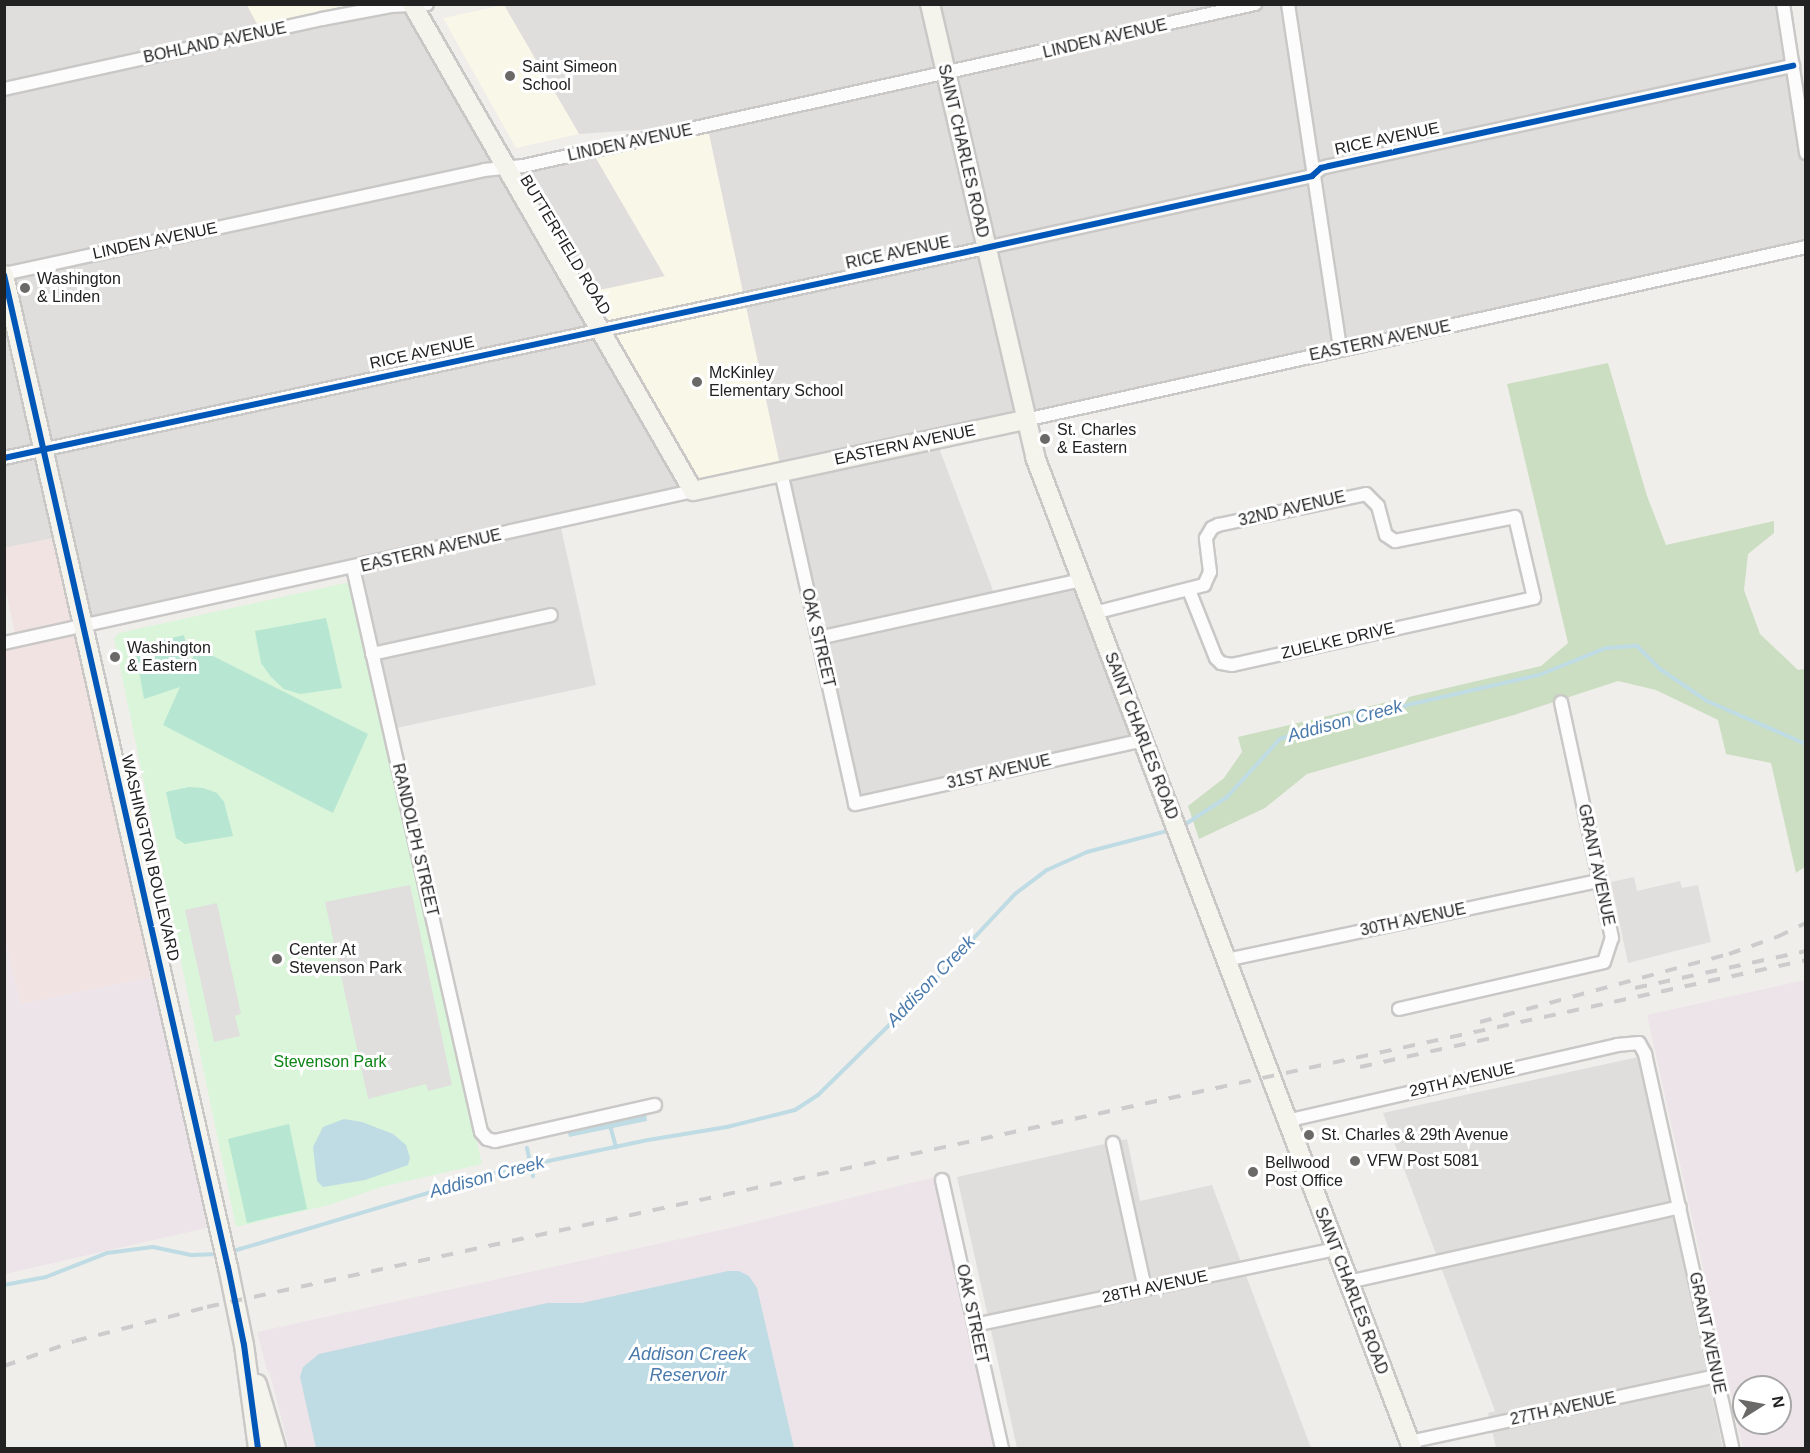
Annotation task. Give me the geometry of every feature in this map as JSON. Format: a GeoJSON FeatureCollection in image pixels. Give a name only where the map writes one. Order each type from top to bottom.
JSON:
{"type":"FeatureCollection","features":[{"type":"Feature","properties":{"kind":"main road","name":"SAINT CHARLES ROAD"},"geometry":{"type":"LineString","coordinates":[[930,4],[1035,457],[1410,1445]]}},
{"type":"Feature","properties":{"kind":"main road","name":"BUTTERFIELD ROAD"},"geometry":{"type":"LineString","coordinates":[[412,5],[504,168],[693,491]]}},
{"type":"Feature","properties":{"kind":"main road","name":"WASHINGTON BOULEVARD"},"geometry":{"type":"LineString","coordinates":[[4,274],[226,1258],[244,1345],[258,1449]]}},
{"type":"Feature","properties":{"kind":"main road","name":"EASTERN AVENUE"},"geometry":{"type":"LineString","coordinates":[[693,491],[1025,420]]}},
{"type":"Feature","properties":{"kind":"main road","name":"WASHINGTON BOULEVARD"},"geometry":{"type":"LineString","coordinates":[[244,1345],[276,1449]]}},
{"type":"Feature","properties":{"kind":"street","name":"BOHLAND AVENUE"},"geometry":{"type":"LineString","coordinates":[[4,89],[322,19],[391,6],[427,4]]}},
{"type":"Feature","properties":{"kind":"street","name":"LINDEN AVENUE"},"geometry":{"type":"LineString","coordinates":[[4,274],[484,170],[534,164],[946,75],[1255,4]]}},
{"type":"Feature","properties":{"kind":"street"},"geometry":{"type":"LineString","coordinates":[[1288,4],[1312,176],[1326,251],[1340,349]]}},
{"type":"Feature","properties":{"kind":"street"},"geometry":{"type":"LineString","coordinates":[[1783,4],[1806,153]]}},
{"type":"Feature","properties":{"kind":"street","name":"RICE AVENUE"},"geometry":{"type":"LineString","coordinates":[[4,458],[985,248],[1312,176],[1321,168],[1329,166],[1793,66]]}},
{"type":"Feature","properties":{"kind":"street","name":"EASTERN AVENUE"},"geometry":{"type":"LineString","coordinates":[[1025,420],[1806,247]]}},
{"type":"Feature","properties":{"kind":"street","name":"OAK STREET"},"geometry":{"type":"LineString","coordinates":[[781,472],[855,804]]}},
{"type":"Feature","properties":{"kind":"street","name":"EASTERN AVENUE"},"geometry":{"type":"LineString","coordinates":[[4,643],[353,568],[693,491]]}},
{"type":"Feature","properties":{"kind":"street","name":"32ND AVENUE"},"geometry":{"type":"LineString","coordinates":[[1094,613],[1204,585],[1209,578],[1206,538],[1212,528],[1218,525],[1366,494],[1378,506],[1386,535],[1395,541],[1515,517],[1534,598]]}},
{"type":"Feature","properties":{"kind":"street","name":"RANDOLPH STREET"},"geometry":{"type":"LineString","coordinates":[[353,568],[481,1132],[487,1139],[495,1141],[655,1105]]}},
{"type":"Feature","properties":{"kind":"street"},"geometry":{"type":"LineString","coordinates":[[818,638],[1082,580]]}},
{"type":"Feature","properties":{"kind":"street","name":"ZUELKE DRIVE"},"geometry":{"type":"LineString","coordinates":[[1189,590],[1216,658],[1221,663],[1232,665],[1534,598]]}},
{"type":"Feature","properties":{"kind":"street"},"geometry":{"type":"LineString","coordinates":[[372,654],[551,615]]}},
{"type":"Feature","properties":{"kind":"street","name":"GRANT AVENUE"},"geometry":{"type":"LineString","coordinates":[[1399,1009],[1604,962],[1612,938],[1561,702]]}},
{"type":"Feature","properties":{"kind":"street","name":"31ST AVENUE"},"geometry":{"type":"LineString","coordinates":[[855,804],[1143,740]]}},
{"type":"Feature","properties":{"kind":"street","name":"30TH AVENUE"},"geometry":{"type":"LineString","coordinates":[[1226,960],[1599,881]]}},
{"type":"Feature","properties":{"kind":"street","name":"GRANT AVENUE"},"geometry":{"type":"LineString","coordinates":[[1639,1043],[1645,1054],[1732,1449]]}},
{"type":"Feature","properties":{"kind":"street","name":"29TH AVENUE"},"geometry":{"type":"LineString","coordinates":[[1286,1121],[1617,1045],[1639,1043]]}},
{"type":"Feature","properties":{"kind":"street"},"geometry":{"type":"LineString","coordinates":[[1113,1143],[1145,1289]]}},
{"type":"Feature","properties":{"kind":"street","name":"OAK STREET"},"geometry":{"type":"LineString","coordinates":[[942,1180],[1002,1449]]}},
{"type":"Feature","properties":{"kind":"street"},"geometry":{"type":"LineString","coordinates":[[1348,1282],[1680,1207]]}},
{"type":"Feature","properties":{"kind":"street","name":"28TH AVENUE"},"geometry":{"type":"LineString","coordinates":[[975,1325],[1335,1249]]}},
{"type":"Feature","properties":{"kind":"street","name":"27TH AVENUE"},"geometry":{"type":"LineString","coordinates":[[1410,1445],[1716,1376]]}},
{"type":"Feature","properties":{"kind":"shaded area"},"geometry":{"type":"Polygon","coordinates":[[[409,4],[263,35],[247,5],[409,4]]]}},
{"type":"Feature","properties":{"kind":"shaded area"},"geometry":{"type":"Polygon","coordinates":[[[4,5],[247,5],[263,35],[411,7],[690,490],[89,622],[5,259],[4,5]]]}},
{"type":"Feature","properties":{"kind":"shaded area"},"geometry":{"type":"Polygon","coordinates":[[[504,5],[928,5],[1022,418],[781,470],[707,125],[579,134],[504,5]]]}},
{"type":"Feature","properties":{"kind":"shaded area","name":"Saint Simeon School"},"geometry":{"type":"Polygon","coordinates":[[[504,5],[579,134],[516,148],[443,18],[504,5]]]}},
{"type":"Feature","properties":{"kind":"shaded area"},"geometry":{"type":"Polygon","coordinates":[[[932,5],[1779,5],[1805,170],[1805,245],[1028,415],[932,5]]]}},
{"type":"Feature","properties":{"kind":"shaded area","name":"McKinley Elementary School"},"geometry":{"type":"Polygon","coordinates":[[[707,125],[781,470],[693,490],[581,294],[665,276],[593,153],[707,125]]]}},
{"type":"Feature","properties":{"kind":"shaded area"},"geometry":{"type":"Polygon","coordinates":[[[593,153],[665,277],[581,294],[508,171],[593,153]]]}},
{"type":"Feature","properties":{"kind":"shaded area"},"geometry":{"type":"Polygon","coordinates":[[[4,276],[64,536],[5,548],[4,548],[4,276]]]}},
{"type":"Feature","properties":{"kind":"shaded area"},"geometry":{"type":"Polygon","coordinates":[[[936,440],[997,601],[1081,582],[1140,738],[857,800],[784,474],[936,440]]]}},
{"type":"Feature","properties":{"kind":"shaded area"},"geometry":{"type":"Polygon","coordinates":[[[561,528],[596,685],[392,729],[355,569],[561,528]]]}},
{"type":"Feature","properties":{"kind":"shaded area"},"geometry":{"type":"Polygon","coordinates":[[[64,536],[84,624],[16,639],[5,586],[4,548],[64,536]]]}},
{"type":"Feature","properties":{"kind":"shaded area"},"geometry":{"type":"Polygon","coordinates":[[[84,630],[161,975],[21,1004],[4,936],[4,647],[84,630]]]}},
{"type":"Feature","properties":{"kind":"shaded area"},"geometry":{"type":"Polygon","coordinates":[[[1634,877],[1637,891],[1680,881],[1682,888],[1698,885],[1711,942],[1628,963],[1611,882],[1634,877]]]}},
{"type":"Feature","properties":{"kind":"shaded area"},"geometry":{"type":"Polygon","coordinates":[[[410,885],[452,1085],[428,1091],[426,1084],[368,1099],[325,902],[410,885]]]}},
{"type":"Feature","properties":{"kind":"shaded area"},"geometry":{"type":"Polygon","coordinates":[[[217,903],[241,1014],[235,1016],[240,1036],[214,1042],[185,910],[217,903]]]}},
{"type":"Feature","properties":{"kind":"shaded area"},"geometry":{"type":"Polygon","coordinates":[[[4,936],[21,1004],[161,975],[215,1226],[5,1274],[4,936]]]}},
{"type":"Feature","properties":{"kind":"shaded area"},"geometry":{"type":"Polygon","coordinates":[[[1805,980],[1805,1448],[1743,1448],[1740,1435],[1792,1435],[1792,1375],[1732,1375],[1732,1398],[1647,1015],[1805,980]]]}},
{"type":"Feature","properties":{"kind":"shaded area"},"geometry":{"type":"Polygon","coordinates":[[[1638,1057],[1723,1448],[1496,1448],[1488,1413],[1495,1411],[1383,1113],[1638,1057]]]}},
{"type":"Feature","properties":{"kind":"shaded area"},"geometry":{"type":"Polygon","coordinates":[[[1127,1139],[1140,1201],[1212,1185],[1311,1448],[1017,1448],[957,1177],[1127,1139]]]}},
{"type":"Feature","properties":{"kind":"shaded area"},"geometry":{"type":"Polygon","coordinates":[[[935,1177],[995,1448],[289,1448],[257,1332],[730,1228],[935,1177]]]}},
{"type":"Feature","properties":{"kind":"green space"},"geometry":{"type":"Polygon","coordinates":[[[1608,363],[1647,496],[1666,545],[1774,521],[1774,533],[1748,554],[1744,590],[1760,634],[1798,670],[1805,669],[1806,866],[1796,873],[1771,763],[1726,754],[1718,720],[1656,690],[1618,681],[1514,715],[1307,774],[1265,808],[1199,839],[1188,806],[1224,778],[1242,752],[1238,737],[1541,666],[1568,643],[1507,384],[1608,363]]]}},
{"type":"Feature","properties":{"kind":"green space","name":"Stevenson Park"},"geometry":{"type":"Polygon","coordinates":[[[350,582],[482,1164],[381,1187],[329,1205],[236,1227],[114,638],[119,633],[350,582]]]}},
{"type":"Feature","properties":{"kind":"green space"},"geometry":{"type":"Polygon","coordinates":[[[326,618],[342,688],[300,694],[284,689],[261,663],[255,631],[326,618]]]}},
{"type":"Feature","properties":{"kind":"green space"},"geometry":{"type":"Polygon","coordinates":[[[184,635],[190,664],[197,648],[368,734],[333,813],[163,725],[180,687],[144,699],[136,654],[142,645],[184,635]]]}},
{"type":"Feature","properties":{"kind":"green space"},"geometry":{"type":"Polygon","coordinates":[[[189,787],[203,788],[217,793],[224,802],[233,836],[185,844],[176,838],[166,792],[189,787]]]}},
{"type":"Feature","properties":{"kind":"green space"},"geometry":{"type":"Polygon","coordinates":[[[289,1124],[307,1209],[247,1223],[228,1139],[289,1124]]]}},
{"type":"Feature","properties":{"kind":"water"},"geometry":{"type":"Polygon","coordinates":[[[646,1113],[647,1121],[569,1137],[567,1129],[646,1113]]]}},
{"type":"Feature","properties":{"kind":"water"},"geometry":{"type":"Polygon","coordinates":[[[344,1119],[362,1122],[393,1134],[406,1145],[410,1158],[408,1165],[365,1180],[323,1187],[317,1181],[313,1147],[323,1127],[344,1119]]]}},
{"type":"Feature","properties":{"kind":"water","name":"Addison Creek Reservoir"},"geometry":{"type":"Polygon","coordinates":[[[728,1271],[739,1271],[749,1276],[757,1288],[794,1448],[316,1448],[300,1377],[303,1367],[319,1354],[547,1303],[582,1303],[728,1271]]]}},
{"type":"Feature","properties":{"kind":"waterway","name":"Addison Creek"},"geometry":{"type":"LineString","coordinates":[[1181,827],[1227,797],[1280,739],[1329,723],[1539,675],[1606,648],[1637,646],[1660,669],[1707,701],[1806,744]]}},
{"type":"Feature","properties":{"kind":"waterway","name":"Addison Creek"},"geometry":{"type":"LineString","coordinates":[[230,1252],[501,1171],[648,1140],[727,1127],[795,1110],[818,1095],[927,988],[1015,894],[1047,870],[1087,852],[1171,830]]}},
{"type":"Feature","properties":{"kind":"waterway"},"geometry":{"type":"LineString","coordinates":[[610,1125],[616,1147]]}},
{"type":"Feature","properties":{"kind":"waterway","name":"Addison Creek"},"geometry":{"type":"LineString","coordinates":[[527,1148],[533,1176]]}},
{"type":"Feature","properties":{"kind":"waterway","name":"Addison Creek"},"geometry":{"type":"LineString","coordinates":[[4,1285],[46,1277],[107,1253],[153,1247],[192,1255],[220,1254]]}},
{"type":"Feature","properties":{"kind":"railway"},"geometry":{"type":"LineString","coordinates":[[1480,1022],[1729,954],[1777,937],[1806,923]]}},
{"type":"Feature","properties":{"kind":"railway"},"geometry":{"type":"LineString","coordinates":[[1635,988],[1806,951]]}},
{"type":"Feature","properties":{"kind":"railway"},"geometry":{"type":"LineString","coordinates":[[4,1366],[75,1341],[207,1307],[1806,960]]}},
{"type":"Feature","properties":{"kind":"railway"},"geometry":{"type":"LineString","coordinates":[[1360,1067],[1501,1036]]}},
{"type":"Feature","properties":{"kind":"cycle path"},"geometry":{"type":"LineString","coordinates":[[4,458],[985,248],[1312,176],[1321,168],[1329,166],[1793,66]]}},
{"type":"Feature","properties":{"kind":"cycle path"},"geometry":{"type":"LineString","coordinates":[[4,275],[228,1267],[244,1345],[258,1448]]}},
{"type":"Feature","properties":{"kind":"place","name":"Saint Simeon School"},"geometry":{"type":"Point","coordinates":[510,76]}},
{"type":"Feature","properties":{"kind":"place","name":"Washington & Linden"},"geometry":{"type":"Point","coordinates":[25,288]}},
{"type":"Feature","properties":{"kind":"place","name":"McKinley Elementary School"},"geometry":{"type":"Point","coordinates":[697,382]}},
{"type":"Feature","properties":{"kind":"place","name":"St. Charles & Eastern"},"geometry":{"type":"Point","coordinates":[1045,439]}},
{"type":"Feature","properties":{"kind":"place","name":"Washington & Eastern"},"geometry":{"type":"Point","coordinates":[115,657]}},
{"type":"Feature","properties":{"kind":"place","name":"Center At Stevenson Park"},"geometry":{"type":"Point","coordinates":[277,959]}},
{"type":"Feature","properties":{"kind":"place","name":"St. Charles & 29th Avenue"},"geometry":{"type":"Point","coordinates":[1309,1135]}},
{"type":"Feature","properties":{"kind":"place","name":"VFW Post 5081"},"geometry":{"type":"Point","coordinates":[1355,1161]}},
{"type":"Feature","properties":{"kind":"place","name":"Bellwood Post Office"},"geometry":{"type":"Point","coordinates":[1253,1172]}}]}
